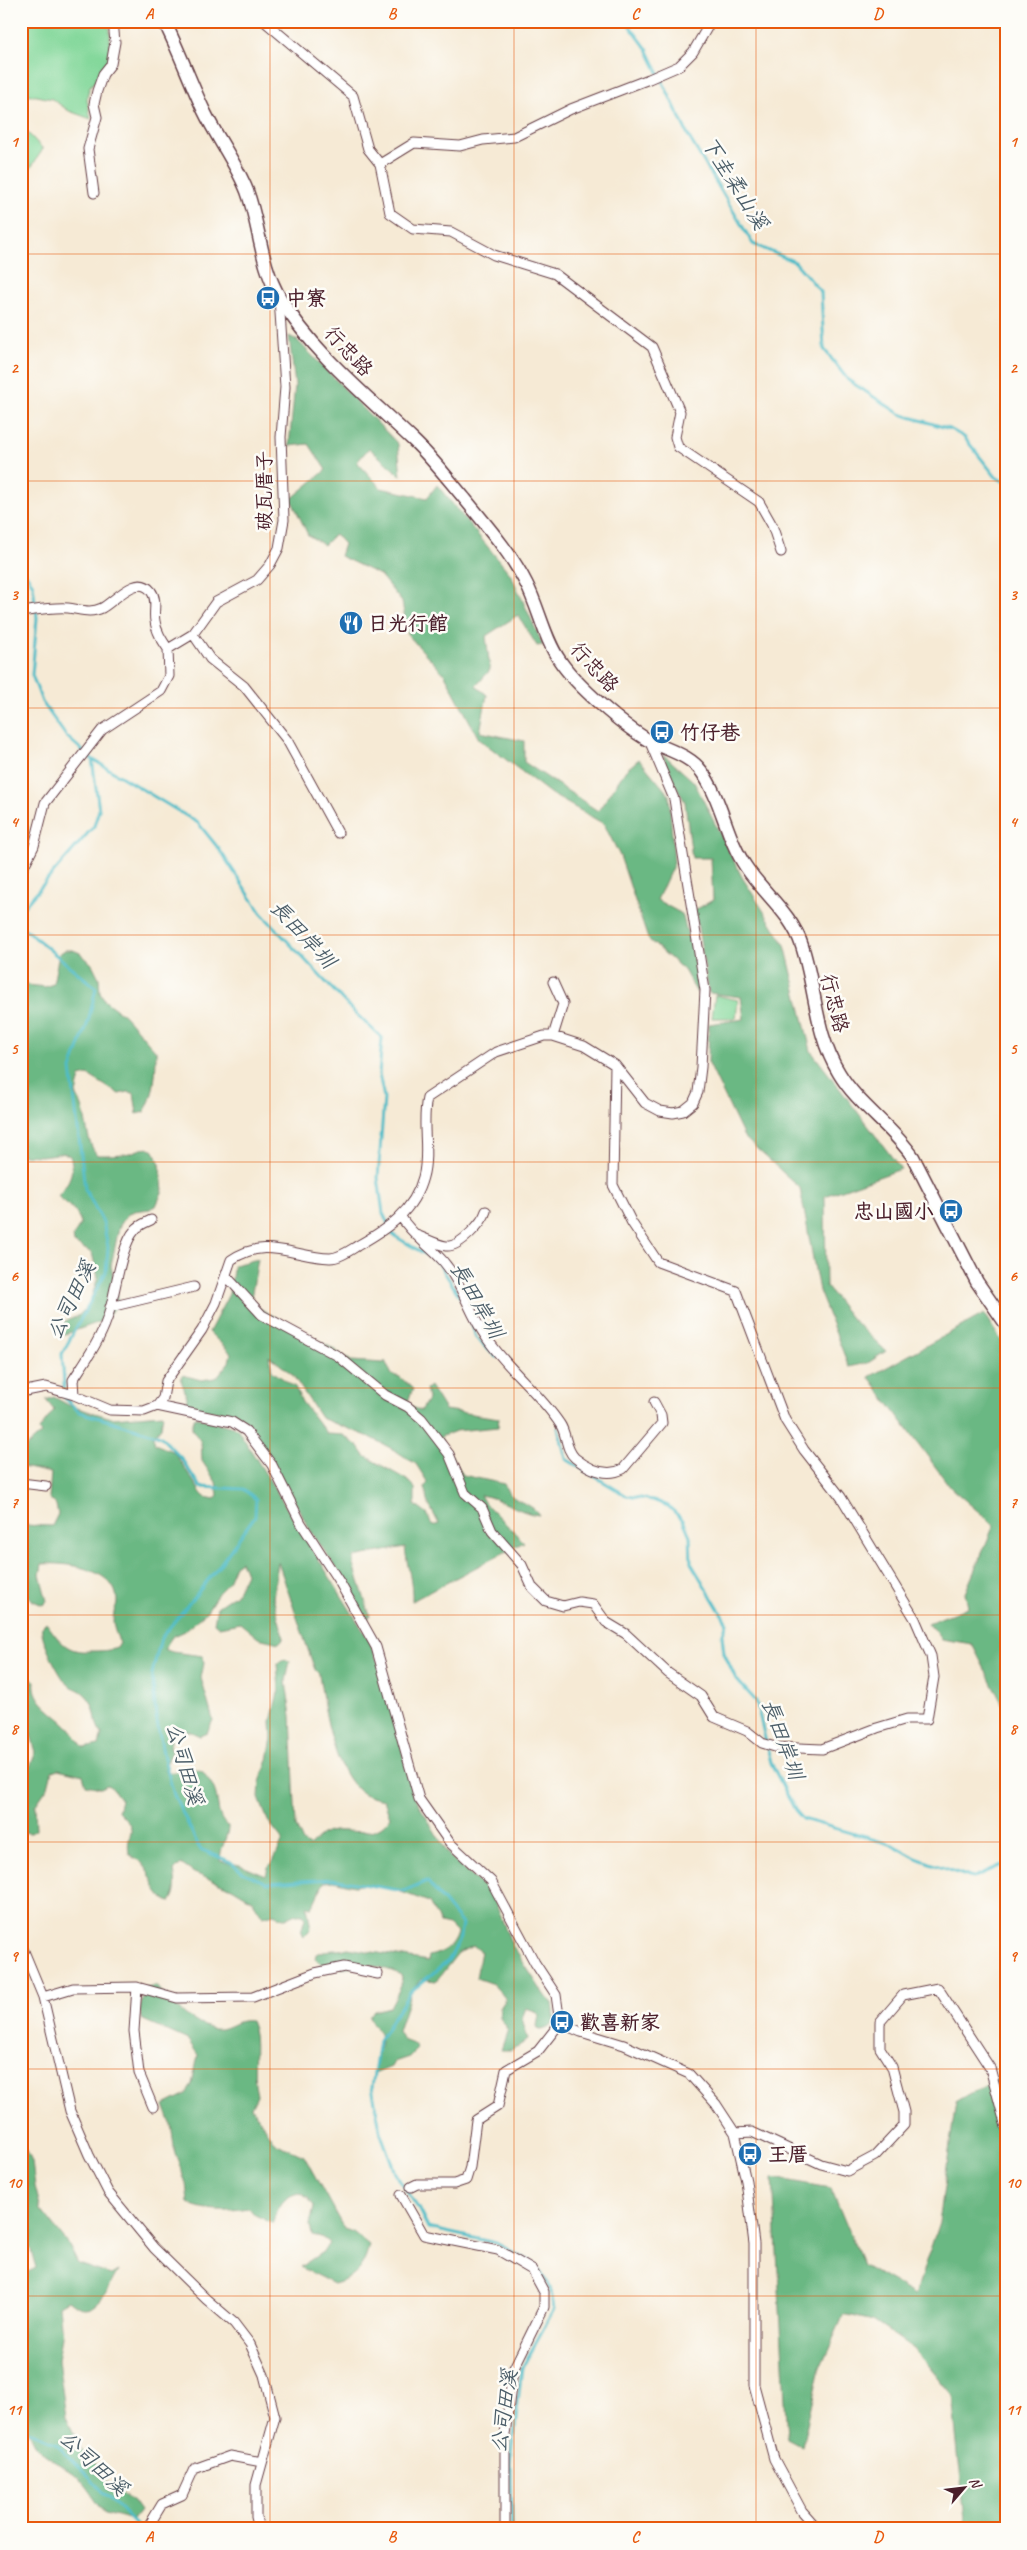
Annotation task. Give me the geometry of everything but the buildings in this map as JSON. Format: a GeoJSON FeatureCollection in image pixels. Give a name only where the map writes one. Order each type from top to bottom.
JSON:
{"type":"FeatureCollection","features":[{"type":"Feature","properties":{"kind":"street"},"geometry":{"type":"LineString","coordinates":[[94,193],[88,149],[97,117],[94,104],[95,98],[103,74],[111,64],[115,42],[113,21]]}},
{"type":"Feature","properties":{"kind":"street","name":"行忠路"},"geometry":{"type":"LineString","coordinates":[[164,21],[205,113],[245,185],[251,202],[262,253],[278,296],[319,348],[356,388],[418,444],[512,560],[526,583],[551,646],[561,662],[620,720],[648,740],[680,754],[695,764],[704,775],[727,832],[746,867],[784,912],[796,932],[803,948],[819,1028],[839,1074],[858,1097],[903,1142],[913,1157],[977,1282],[1006,1324]]}},
{"type":"Feature","properties":{"kind":"street"},"geometry":{"type":"LineString","coordinates":[[264,21],[353,96],[368,149],[380,164],[390,213],[413,229],[451,232],[494,255],[555,274],[652,347],[680,412],[675,437],[678,448],[759,502],[772,525],[781,552]]}},
{"type":"Feature","properties":{"kind":"street"},"geometry":{"type":"LineString","coordinates":[[380,164],[414,143],[460,146],[482,140],[514,137],[571,109],[649,79],[679,66],[693,52],[712,21]]}},
{"type":"Feature","properties":{"kind":"street","name":"破瓦厝子"},"geometry":{"type":"LineString","coordinates":[[168,649],[193,634],[216,602],[256,580],[270,565],[279,548],[283,534],[281,436],[285,387],[278,296]]}},
{"type":"Feature","properties":{"kind":"street"},"geometry":{"type":"LineString","coordinates":[[21,612],[67,608],[92,611],[102,608],[132,587],[143,585],[150,590],[155,598],[154,620],[159,635],[168,649],[169,676],[161,691],[102,730],[44,803],[34,846],[21,872]]}},
{"type":"Feature","properties":{"kind":"street"},"geometry":{"type":"LineString","coordinates":[[193,634],[210,659],[244,686],[287,740],[338,833]]}},
{"type":"Feature","properties":{"kind":"street"},"geometry":{"type":"LineString","coordinates":[[157,1406],[163,1398],[166,1381],[202,1330],[226,1277],[227,1266],[230,1260],[251,1250],[279,1248],[331,1258],[341,1255],[384,1231],[398,1219],[418,1194],[424,1177],[427,1098],[496,1052],[544,1036],[553,1036],[584,1046],[615,1065],[645,1103],[660,1112],[672,1113],[684,1110],[693,1103],[698,1092],[705,990],[674,799],[648,740]]}},
{"type":"Feature","properties":{"kind":"street"},"geometry":{"type":"LineString","coordinates":[[553,982],[563,1004],[553,1036]]}},
{"type":"Feature","properties":{"kind":"street"},"geometry":{"type":"LineString","coordinates":[[226,1277],[262,1315],[338,1356],[386,1395],[408,1407],[422,1419],[449,1454],[465,1493],[482,1508],[492,1531],[522,1565],[532,1587],[546,1601],[563,1606],[579,1602],[593,1604],[606,1622],[626,1634],[668,1673],[701,1696],[714,1717],[747,1731],[762,1743],[801,1749],[822,1749],[876,1728],[906,1720],[927,1719],[934,1677],[931,1656],[915,1619],[842,1497],[804,1450],[785,1420],[736,1291],[658,1262],[632,1223],[613,1185],[615,1065]]}},
{"type":"Feature","properties":{"kind":"street"},"geometry":{"type":"LineString","coordinates":[[409,1231],[447,1246],[456,1244],[484,1220],[486,1211]]}},
{"type":"Feature","properties":{"kind":"street"},"geometry":{"type":"LineString","coordinates":[[398,1219],[442,1260],[463,1293],[485,1337],[561,1424],[570,1452],[575,1458],[604,1474],[616,1473],[623,1469],[662,1423],[662,1415],[654,1402]]}},
{"type":"Feature","properties":{"kind":"street"},"geometry":{"type":"LineString","coordinates":[[73,1394],[73,1380],[96,1346],[110,1307],[131,1235],[140,1226],[151,1220]]}},
{"type":"Feature","properties":{"kind":"street"},"geometry":{"type":"LineString","coordinates":[[110,1307],[194,1287]]}},
{"type":"Feature","properties":{"kind":"street"},"geometry":{"type":"LineString","coordinates":[[21,1392],[46,1387],[73,1394],[110,1410],[144,1410],[157,1406],[232,1422],[246,1431],[272,1465],[301,1523],[340,1583],[376,1647],[419,1798],[450,1843],[492,1881],[535,1963],[556,1995],[560,2023],[538,2051],[506,2070],[498,2106],[476,2120],[470,2167],[466,2180],[454,2184],[417,2184],[411,2187]]}},
{"type":"Feature","properties":{"kind":"street"},"geometry":{"type":"LineString","coordinates":[[21,1483],[46,1486]]}},
{"type":"Feature","properties":{"kind":"street"},"geometry":{"type":"LineString","coordinates":[[21,1944],[43,1997],[70,2111],[88,2155],[108,2192],[154,2248],[206,2299],[234,2323],[250,2344],[264,2375],[275,2417],[256,2485],[256,2517],[259,2529]]}},
{"type":"Feature","properties":{"kind":"street"},"geometry":{"type":"LineString","coordinates":[[43,1997],[73,1988],[137,1986],[177,1998],[253,1997],[315,1973],[344,1967],[378,1974]]}},
{"type":"Feature","properties":{"kind":"street"},"geometry":{"type":"LineString","coordinates":[[137,1986],[134,2031],[138,2065],[153,2107]]}},
{"type":"Feature","properties":{"kind":"street"},"geometry":{"type":"LineString","coordinates":[[734,2132],[752,2132],[821,2164],[847,2171],[875,2156],[904,2125],[904,2112],[892,2067],[880,2048],[880,2022],[903,1995],[938,1988],[990,2068],[1006,2127]]}},
{"type":"Feature","properties":{"kind":"street"},"geometry":{"type":"LineString","coordinates":[[560,2023],[581,2032],[624,2045],[689,2074],[716,2104],[734,2132],[746,2181],[754,2244],[754,2385],[774,2459],[802,2511],[818,2529]]}},
{"type":"Feature","properties":{"kind":"street"},"geometry":{"type":"LineString","coordinates":[[401,2195],[424,2235],[498,2250],[532,2270],[544,2292],[544,2307],[513,2370],[505,2435],[505,2529]]}},
{"type":"Feature","properties":{"kind":"street"},"geometry":{"type":"LineString","coordinates":[[147,2529],[162,2504],[182,2495],[194,2470],[230,2456],[262,2462]]}},
{"type":"Feature","properties":{"kind":"green space"},"geometry":{"type":"Polygon","coordinates":[[[21,21],[92,21],[110,28],[110,60],[106,72],[90,86],[87,99],[91,119],[69,111],[52,99],[21,93],[21,21]]]}},
{"type":"Feature","properties":{"kind":"green space"},"geometry":{"type":"Polygon","coordinates":[[[21,113],[27,132],[43,149],[21,183],[21,113]]]}},
{"type":"Feature","properties":{"kind":"green space"},"geometry":{"type":"Polygon","coordinates":[[[289,336],[297,340],[398,444],[401,476],[369,448],[357,462],[381,488],[427,498],[437,485],[511,575],[543,645],[537,646],[518,615],[486,636],[490,670],[476,686],[487,695],[480,732],[524,741],[524,762],[598,811],[626,770],[639,759],[669,795],[674,863],[657,900],[682,914],[699,975],[697,993],[684,970],[648,939],[620,856],[604,824],[551,794],[479,739],[445,675],[408,635],[402,602],[380,575],[340,556],[344,544],[335,534],[324,545],[308,535],[291,499],[326,470],[309,444],[289,446],[295,385],[289,336]]]}},
{"type":"Feature","properties":{"kind":"green space"},"geometry":{"type":"Polygon","coordinates":[[[663,754],[694,782],[742,877],[785,945],[811,1051],[901,1169],[825,1196],[826,1286],[851,1318],[886,1351],[868,1363],[849,1367],[819,1291],[800,1188],[744,1137],[708,1062],[709,1024],[744,1019],[741,997],[709,993],[695,910],[713,900],[711,858],[692,858],[685,802],[667,769],[663,754]]]}},
{"type":"Feature","properties":{"kind":"green space"},"geometry":{"type":"Polygon","coordinates":[[[65,950],[73,950],[80,953],[92,964],[99,978],[100,993],[105,1001],[124,1015],[156,1051],[153,1091],[144,1112],[137,1114],[134,1093],[119,1094],[88,1075],[80,1077],[76,1094],[83,1109],[90,1141],[97,1155],[122,1154],[153,1149],[160,1164],[163,1190],[156,1206],[150,1209],[134,1211],[127,1215],[119,1227],[111,1266],[119,1303],[105,1320],[63,1335],[61,1329],[64,1322],[78,1316],[89,1305],[98,1277],[92,1253],[74,1243],[73,1236],[81,1224],[79,1218],[74,1210],[58,1196],[70,1177],[72,1162],[70,1156],[64,1153],[41,1156],[21,1155],[21,974],[28,985],[45,987],[53,984],[59,954],[65,950]]]}},
{"type":"Feature","properties":{"kind":"green space"},"geometry":{"type":"Polygon","coordinates":[[[715,995],[738,1000],[736,1018],[712,1018],[715,995]]]}},
{"type":"Feature","properties":{"kind":"green space"},"geometry":{"type":"Polygon","coordinates":[[[258,1259],[251,1298],[259,1308],[332,1348],[351,1361],[384,1363],[385,1361],[392,1375],[400,1377],[413,1389],[408,1401],[412,1407],[421,1411],[428,1399],[426,1389],[430,1386],[445,1410],[499,1418],[498,1427],[456,1431],[440,1437],[463,1475],[504,1484],[512,1496],[531,1507],[539,1515],[531,1514],[496,1499],[480,1495],[484,1502],[524,1542],[412,1601],[411,1581],[405,1547],[354,1557],[354,1565],[370,1616],[366,1621],[355,1595],[312,1533],[267,1453],[243,1419],[229,1413],[186,1407],[187,1397],[181,1380],[183,1375],[201,1380],[216,1378],[229,1362],[231,1353],[209,1332],[229,1294],[234,1265],[258,1259]],[[269,1356],[272,1371],[295,1387],[302,1402],[327,1434],[343,1435],[359,1447],[365,1456],[407,1480],[415,1488],[415,1505],[428,1515],[432,1526],[439,1524],[427,1501],[425,1486],[428,1483],[416,1464],[372,1438],[321,1418],[292,1374],[269,1356]]]}},
{"type":"Feature","properties":{"kind":"green space"},"geometry":{"type":"Polygon","coordinates":[[[984,1314],[1006,1348],[1006,1711],[972,1644],[941,1639],[928,1623],[968,1607],[965,1593],[994,1525],[951,1488],[869,1377],[984,1314]]]}},
{"type":"Feature","properties":{"kind":"green space"},"geometry":{"type":"Polygon","coordinates":[[[54,1397],[70,1406],[112,1418],[163,1414],[161,1427],[153,1436],[155,1444],[174,1452],[201,1493],[205,1497],[215,1499],[218,1495],[216,1482],[202,1461],[201,1442],[192,1429],[192,1423],[195,1417],[237,1428],[369,1640],[386,1682],[413,1795],[450,1857],[486,1889],[495,1902],[512,1945],[545,1996],[553,2003],[554,2021],[549,2027],[539,2030],[537,2026],[539,2015],[535,2011],[526,2008],[522,2018],[528,2040],[512,2050],[501,2050],[508,2029],[500,2018],[500,2008],[506,1999],[493,1984],[476,1978],[481,1951],[473,1946],[458,1953],[436,1981],[421,1979],[411,1992],[398,2031],[403,2040],[413,2044],[417,2049],[409,2057],[394,2062],[391,2067],[374,2074],[381,2038],[369,2017],[374,2011],[390,2007],[401,1986],[402,1976],[387,1969],[366,1964],[356,1964],[351,1968],[345,1969],[331,1967],[315,1959],[316,1954],[348,1948],[428,1961],[429,1956],[443,1951],[450,1946],[457,1933],[449,1925],[440,1923],[429,1902],[390,1888],[365,1884],[354,1886],[334,1881],[324,1882],[312,1907],[307,1906],[311,1929],[303,1937],[301,1932],[305,1918],[303,1914],[287,1918],[274,1914],[263,1917],[252,1900],[232,1888],[194,1873],[181,1864],[174,1871],[174,1895],[170,1902],[164,1899],[157,1891],[142,1863],[129,1853],[128,1846],[131,1828],[118,1811],[121,1800],[112,1788],[107,1785],[101,1788],[86,1785],[83,1775],[58,1769],[52,1771],[48,1787],[35,1806],[36,1830],[31,1833],[21,1832],[21,1765],[30,1767],[36,1752],[24,1712],[30,1678],[35,1681],[37,1695],[41,1701],[67,1725],[84,1748],[99,1745],[102,1734],[91,1702],[84,1693],[68,1684],[58,1670],[43,1638],[42,1627],[46,1623],[64,1644],[75,1650],[107,1650],[117,1648],[120,1643],[113,1621],[117,1602],[115,1591],[109,1582],[100,1575],[77,1566],[42,1564],[40,1575],[47,1601],[43,1605],[33,1601],[21,1586],[21,1525],[52,1526],[58,1514],[56,1505],[49,1498],[51,1473],[22,1467],[26,1447],[41,1434],[39,1430],[54,1410],[46,1400],[54,1397]],[[241,1561],[235,1565],[227,1584],[218,1593],[207,1611],[185,1631],[172,1637],[164,1649],[172,1652],[203,1656],[204,1663],[201,1678],[213,1720],[207,1733],[200,1736],[180,1730],[173,1732],[170,1746],[172,1752],[166,1764],[166,1772],[194,1769],[203,1772],[216,1794],[219,1814],[228,1826],[220,1861],[240,1865],[266,1876],[268,1867],[273,1862],[283,1840],[268,1821],[259,1798],[260,1782],[268,1760],[272,1738],[271,1721],[279,1689],[277,1664],[283,1660],[290,1661],[286,1681],[291,1716],[296,1827],[303,1842],[309,1846],[320,1836],[328,1832],[361,1832],[377,1829],[390,1817],[384,1800],[361,1792],[351,1783],[343,1770],[331,1738],[319,1674],[315,1670],[278,1562],[273,1598],[284,1638],[279,1643],[258,1638],[240,1623],[219,1627],[214,1623],[217,1607],[236,1594],[246,1574],[241,1561]]]}},
{"type":"Feature","properties":{"kind":"green space"},"geometry":{"type":"Polygon","coordinates":[[[157,1986],[185,2014],[203,2026],[220,2029],[238,2022],[250,2021],[255,2046],[254,2076],[257,2095],[251,2107],[275,2143],[304,2156],[344,2229],[353,2232],[369,2245],[362,2265],[353,2275],[334,2284],[300,2267],[324,2251],[329,2243],[321,2237],[312,2235],[310,2225],[314,2206],[308,2198],[299,2193],[284,2200],[272,2223],[255,2215],[249,2208],[234,2210],[209,2209],[188,2203],[186,2183],[175,2154],[171,2124],[164,2105],[186,2094],[192,2085],[198,2055],[188,2040],[141,2019],[140,2008],[146,1988],[157,1986]]]}},
{"type":"Feature","properties":{"kind":"green space"},"geometry":{"type":"Polygon","coordinates":[[[1006,2075],[1006,2529],[966,2529],[952,2395],[914,2349],[873,2321],[844,2314],[820,2368],[802,2446],[787,2438],[773,2178],[831,2188],[863,2265],[915,2295],[939,2223],[956,2101],[1006,2075]]]}},
{"type":"Feature","properties":{"kind":"green space"},"geometry":{"type":"Polygon","coordinates":[[[21,2138],[32,2162],[41,2210],[68,2244],[78,2264],[111,2275],[118,2271],[99,2302],[93,2306],[86,2308],[77,2306],[68,2300],[59,2305],[62,2337],[58,2360],[66,2417],[81,2449],[94,2463],[106,2481],[133,2501],[140,2511],[133,2520],[105,2513],[79,2478],[40,2451],[21,2421],[21,2272],[28,2272],[36,2268],[31,2250],[21,2231],[21,2138]]]}},
{"type":"Feature","properties":{"kind":"waterway","name":"下圭柔山溪"},"geometry":{"type":"LineString","coordinates":[[626,21],[647,49],[690,139],[753,244],[795,262],[821,292],[824,349],[848,380],[900,414],[950,429],[964,437],[996,477],[1006,483]]}},
{"type":"Feature","properties":{"kind":"waterway","name":"長田岸圳"},"geometry":{"type":"LineString","coordinates":[[21,565],[33,585],[37,618],[32,675],[42,702],[66,736],[92,759],[198,823],[219,849],[261,913],[353,1011],[382,1038],[379,1074],[384,1098],[378,1178],[383,1213],[393,1235],[438,1262],[460,1297]]}},
{"type":"Feature","properties":{"kind":"waterway","name":"公司田溪"},"geometry":{"type":"LineString","coordinates":[[21,910],[94,826],[99,810],[92,759]]}},
{"type":"Feature","properties":{"kind":"waterway","name":"公司田溪"},"geometry":{"type":"LineString","coordinates":[[21,926],[96,988],[88,1022],[71,1069],[85,1189],[103,1222],[108,1247],[106,1272],[62,1354],[65,1398],[79,1412],[160,1436],[181,1458],[200,1487],[243,1489],[256,1499],[255,1516],[216,1570],[161,1638],[152,1674],[156,1716],[164,1758],[174,1795],[200,1849],[231,1862],[242,1872],[267,1883],[332,1879],[404,1891],[427,1881],[462,1924],[459,1942],[448,1961],[410,1992],[379,2040],[372,2087],[381,2134],[396,2175],[418,2208],[428,2228],[496,2243],[534,2263],[550,2286],[554,2309],[522,2368],[511,2463],[512,2529]]}},
{"type":"Feature","properties":{"kind":"waterway","name":"長田岸圳"},"geometry":{"type":"LineString","coordinates":[[470,1318],[476,1338],[496,1357]]}},
{"type":"Feature","properties":{"kind":"waterway","name":"長田岸圳"},"geometry":{"type":"LineString","coordinates":[[558,1428],[566,1459],[627,1496],[653,1500],[668,1506],[683,1520],[690,1536],[691,1563],[727,1623],[722,1636],[724,1653],[736,1679],[756,1701],[771,1763],[795,1810],[803,1819],[893,1845],[916,1858],[972,1878],[1002,1865],[1006,1868]]}},
{"type":"Feature","properties":{"kind":"waterway","name":"公司田溪"},"geometry":{"type":"LineString","coordinates":[[21,2428],[55,2443],[140,2529]]}},
{"type":"Feature","properties":{"kind":"place","name":"中寮"},"geometry":{"type":"Point","coordinates":[268,298]}},
{"type":"Feature","properties":{"kind":"place","name":"日光行館"},"geometry":{"type":"Point","coordinates":[351,623]}},
{"type":"Feature","properties":{"kind":"place","name":"竹仔巷"},"geometry":{"type":"Point","coordinates":[662,732]}},
{"type":"Feature","properties":{"kind":"place","name":"忠山國小"},"geometry":{"type":"Point","coordinates":[951,1211]}},
{"type":"Feature","properties":{"kind":"place","name":"歡喜新家"},"geometry":{"type":"Point","coordinates":[562,2022]}},
{"type":"Feature","properties":{"kind":"place","name":"王厝"},"geometry":{"type":"Point","coordinates":[750,2154]}}]}
